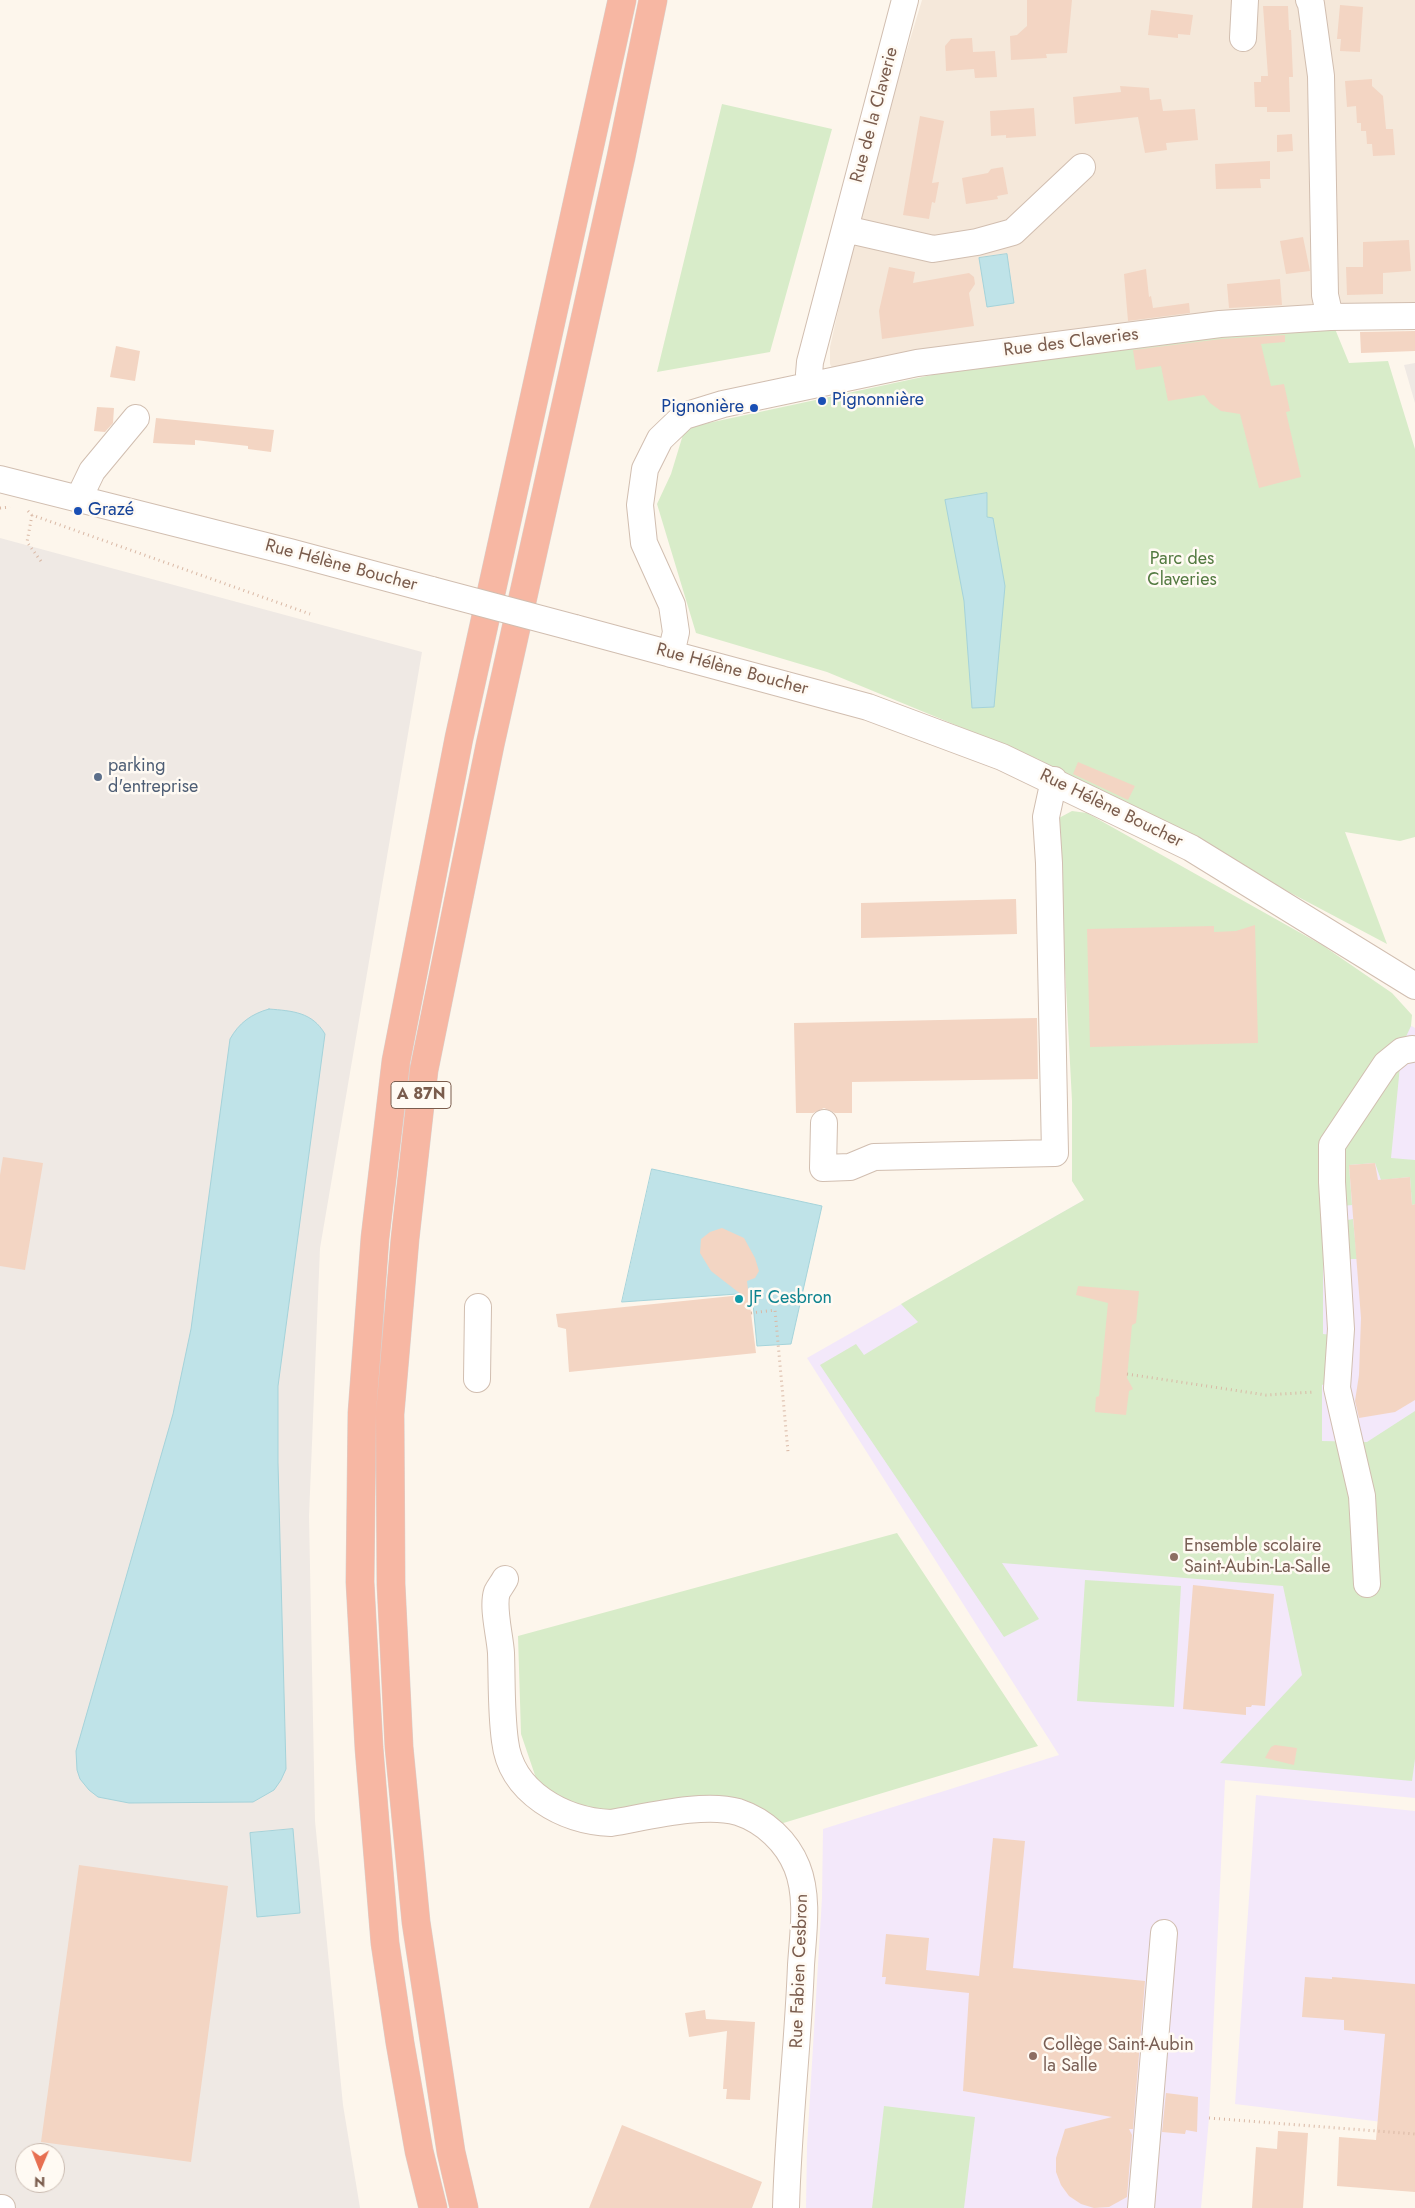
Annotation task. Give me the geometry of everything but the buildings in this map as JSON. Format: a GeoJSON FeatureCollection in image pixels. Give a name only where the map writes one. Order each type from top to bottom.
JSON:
{"type":"FeatureCollection","features":[{"type":"Feature","properties":{"kind":"highway","name":"A 87N"},"geometry":{"type":"LineString","coordinates":[[433,2208],[419,2151],[385,1943],[369,1748],[361,1591],[362,1413],[375,1238],[396,1061],[459,738],[622,0]]}},
{"type":"Feature","properties":{"kind":"highway","name":"A 87N"},"geometry":{"type":"LineString","coordinates":[[464,2208],[451,2152],[416,1922],[399,1747],[391,1584],[390,1414],[424,1070],[490,744],[621,158],[653,0]]}},
{"type":"Feature","properties":{"kind":"highway"},"geometry":{"type":"LineString","coordinates":[[419,2151],[420,2208]]}},
{"type":"Feature","properties":{"kind":"street","name":"Rue de la Claverie"},"geometry":{"type":"LineString","coordinates":[[814,384],[809,374],[810,362],[905,0]]}},
{"type":"Feature","properties":{"kind":"street"},"geometry":{"type":"LineString","coordinates":[[1243,38],[1245,0]]}},
{"type":"Feature","properties":{"kind":"street"},"geometry":{"type":"LineString","coordinates":[[1309,0],[1321,76],[1325,294],[1330,316]]}},
{"type":"Feature","properties":{"kind":"street"},"geometry":{"type":"LineString","coordinates":[[845,229],[933,249],[977,242],[1013,232],[1082,167]]}},
{"type":"Feature","properties":{"kind":"street","name":"Rue des Claveries"},"geometry":{"type":"LineString","coordinates":[[671,654],[676,632],[672,605],[644,543],[640,506],[645,469],[660,439],[684,416],[723,404],[814,384],[936,361],[1220,324],[1330,316],[1415,316]]}},
{"type":"Feature","properties":{"kind":"street"},"geometry":{"type":"LineString","coordinates":[[79,498],[92,471],[136,418]]}},
{"type":"Feature","properties":{"kind":"street","name":"Rue Hélène Boucher"},"geometry":{"type":"LineString","coordinates":[[0,479],[432,590],[868,707],[1002,757],[1054,780],[1191,848],[1415,986]]}},
{"type":"Feature","properties":{"kind":"street"},"geometry":{"type":"LineString","coordinates":[[824,1123],[823,1168],[850,1167],[874,1157],[1055,1153],[1049,863],[1046,817],[1054,780]]}},
{"type":"Feature","properties":{"kind":"street"},"geometry":{"type":"LineString","coordinates":[[1367,1584],[1362,1496],[1337,1388],[1342,1329],[1332,1182],[1332,1145],[1386,1064],[1402,1051],[1412,1049]]}},
{"type":"Feature","properties":{"kind":"street"},"geometry":{"type":"LineString","coordinates":[[476,1379],[478,1307]]}},
{"type":"Feature","properties":{"kind":"street","name":"Rue Fabien Cesbron"},"geometry":{"type":"LineString","coordinates":[[505,1579],[497,1591],[495,1603],[500,1635],[505,1742],[517,1774],[540,1799],[567,1815],[596,1822],[611,1823],[705,1808],[738,1812],[754,1818],[768,1828],[790,1853],[798,1868],[802,1885],[803,1924],[798,2037],[786,2208]]}},
{"type":"Feature","properties":{"kind":"street"},"geometry":{"type":"LineString","coordinates":[[1141,2208],[1164,1933]]}},
{"type":"Feature","properties":{"kind":"path"},"geometry":{"type":"LineString","coordinates":[[26,510],[32,515],[310,614]]}},
{"type":"Feature","properties":{"kind":"path"},"geometry":{"type":"LineString","coordinates":[[32,515],[27,542],[43,564]]}},
{"type":"Feature","properties":{"kind":"path"},"geometry":{"type":"LineString","coordinates":[[751,1313],[775,1310],[788,1452]]}},
{"type":"Feature","properties":{"kind":"path"},"geometry":{"type":"LineString","coordinates":[[1127,1374],[1266,1395],[1306,1393],[1337,1388]]}},
{"type":"Feature","properties":{"kind":"path"},"geometry":{"type":"LineString","coordinates":[[1209,2118],[1415,2134]]}},
{"type":"Feature","properties":{"kind":"shaded area"},"geometry":{"type":"Polygon","coordinates":[[[922,0],[1415,0],[1415,304],[1008,337],[832,368],[830,364],[830,347],[851,253],[883,129],[922,0]]]}},
{"type":"Feature","properties":{"kind":"shaded area"},"geometry":{"type":"Polygon","coordinates":[[[1415,363],[1415,403],[1404,365],[1415,363]]]}},
{"type":"Feature","properties":{"kind":"shaded area"},"geometry":{"type":"Polygon","coordinates":[[[0,538],[422,652],[320,1248],[309,1516],[315,1821],[343,2105],[360,2208],[0,2208],[0,538]]]}},
{"type":"Feature","properties":{"kind":"shaded area","name":"Ensemble scolaire Saint-Aubin-La-Salle"},"geometry":{"type":"Polygon","coordinates":[[[1379,1008],[1415,1028],[1415,1798],[1225,1780],[1209,2118],[1201,2208],[806,2208],[807,2146],[822,1898],[823,1829],[1059,1755],[807,1358],[1084,1200],[1379,1008]]]}},
{"type":"Feature","properties":{"kind":"shaded area"},"geometry":{"type":"Polygon","coordinates":[[[1256,1795],[1415,1811],[1415,2126],[1235,2104],[1256,1795]]]}},
{"type":"Feature","properties":{"kind":"green space"},"geometry":{"type":"Polygon","coordinates":[[[722,104],[832,129],[770,352],[657,372],[722,104]]]}},
{"type":"Feature","properties":{"kind":"green space","name":"Parc des Claveries"},"geometry":{"type":"Polygon","coordinates":[[[1333,324],[1349,363],[1388,361],[1415,449],[1415,837],[1400,841],[1345,832],[1387,944],[1038,759],[827,672],[696,633],[657,504],[671,474],[685,428],[969,367],[1333,324]]]}},
{"type":"Feature","properties":{"kind":"green space"},"geometry":{"type":"Polygon","coordinates":[[[1072,811],[1087,813],[1322,945],[1392,993],[1412,1015],[1411,1026],[1403,1043],[1325,1142],[1331,1259],[1323,1259],[1323,1334],[1333,1335],[1329,1382],[1322,1385],[1322,1441],[1367,1442],[1415,1411],[1415,1759],[1412,1781],[1220,1763],[1302,1675],[1283,1586],[1002,1563],[1039,1619],[1004,1637],[820,1365],[856,1344],[864,1355],[918,1322],[901,1304],[1084,1200],[1072,1181],[1072,1101],[1058,835],[1059,818],[1072,811]]]}},
{"type":"Feature","properties":{"kind":"green space"},"geometry":{"type":"Polygon","coordinates":[[[1400,1066],[1391,1158],[1415,1160],[1415,1204],[1412,1205],[1410,1177],[1381,1180],[1375,1163],[1349,1165],[1352,1205],[1342,1206],[1337,1158],[1400,1066]]]}},
{"type":"Feature","properties":{"kind":"green space"},"geometry":{"type":"Polygon","coordinates":[[[1353,1219],[1357,1259],[1345,1259],[1342,1221],[1353,1219]]]}},
{"type":"Feature","properties":{"kind":"green space"},"geometry":{"type":"Polygon","coordinates":[[[897,1533],[1038,1746],[780,1824],[606,1815],[559,1800],[539,1787],[521,1734],[518,1636],[897,1533]]]}},
{"type":"Feature","properties":{"kind":"green space"},"geometry":{"type":"Polygon","coordinates":[[[1085,1580],[1181,1586],[1174,1707],[1077,1701],[1085,1580]]]}},
{"type":"Feature","properties":{"kind":"green space"},"geometry":{"type":"Polygon","coordinates":[[[884,2106],[975,2117],[964,2208],[872,2208],[884,2106]]]}},
{"type":"Feature","properties":{"kind":"water"},"geometry":{"type":"Polygon","coordinates":[[[1007,254],[1014,303],[987,307],[979,258],[1007,254]]]}},
{"type":"Feature","properties":{"kind":"water"},"geometry":{"type":"Polygon","coordinates":[[[987,493],[987,517],[993,518],[1005,586],[994,707],[972,708],[964,601],[945,500],[987,493]]]}},
{"type":"Feature","properties":{"kind":"water"},"geometry":{"type":"Polygon","coordinates":[[[269,1009],[294,1012],[308,1017],[325,1034],[278,1386],[278,1463],[286,1769],[274,1790],[253,1802],[129,1803],[98,1797],[80,1779],[77,1770],[76,1751],[173,1414],[191,1329],[230,1039],[237,1028],[246,1020],[269,1009]]]}},
{"type":"Feature","properties":{"kind":"water"},"geometry":{"type":"Polygon","coordinates":[[[652,1169],[822,1206],[791,1344],[757,1346],[752,1293],[622,1302],[652,1169]]]}},
{"type":"Feature","properties":{"kind":"water"},"geometry":{"type":"Polygon","coordinates":[[[293,1829],[300,1913],[257,1917],[250,1833],[293,1829]]]}},
{"type":"Feature","properties":{"kind":"place","name":"Pignonnière"},"geometry":{"type":"Point","coordinates":[822,401]}},
{"type":"Feature","properties":{"kind":"place","name":"Pignonière"},"geometry":{"type":"Point","coordinates":[754,408]}},
{"type":"Feature","properties":{"kind":"place","name":"Grazé"},"geometry":{"type":"Point","coordinates":[78,511]}},
{"type":"Feature","properties":{"kind":"place","name":"parking d'entreprise"},"geometry":{"type":"Point","coordinates":[98,777]}},
{"type":"Feature","properties":{"kind":"place","name":"JF Cesbron"},"geometry":{"type":"Point","coordinates":[739,1299]}},
{"type":"Feature","properties":{"kind":"place","name":"Ensemble scolaire Saint-Aubin-La-Salle"},"geometry":{"type":"Point","coordinates":[1174,1557]}},
{"type":"Feature","properties":{"kind":"place","name":"Collège Saint-Aubin la Salle"},"geometry":{"type":"Point","coordinates":[1033,2056]}}]}
